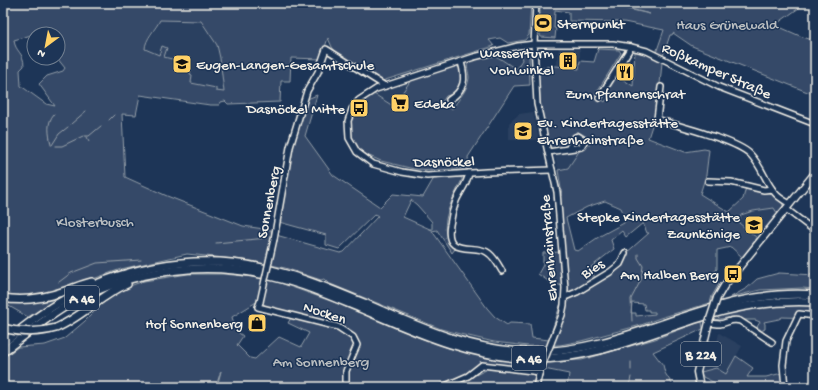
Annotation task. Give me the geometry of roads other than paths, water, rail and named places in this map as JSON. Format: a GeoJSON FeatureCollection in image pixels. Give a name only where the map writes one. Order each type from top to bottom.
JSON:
{"type":"FeatureCollection","features":[{"type":"Feature","properties":{"kind":"highway","name":"A 46"},"geometry":{"type":"LineString","coordinates":[[3,343],[54,305],[88,287],[108,279],[146,268],[176,264],[222,262],[259,267],[324,286],[411,324],[464,342],[501,350],[535,352],[573,349],[618,339],[730,302],[771,296],[815,295]]}},
{"type":"Feature","properties":{"kind":"highway","name":"A 46"},"geometry":{"type":"LineString","coordinates":[[3,352],[40,323],[76,301],[111,285],[173,270],[198,268],[234,270],[263,274],[316,290],[436,340],[483,354],[515,358],[535,359],[574,356],[618,346],[708,315],[730,310],[772,302],[815,302]]}},
{"type":"Feature","properties":{"kind":"highway"},"geometry":{"type":"LineString","coordinates":[[3,328],[30,332],[56,328],[117,289],[144,276]]}},
{"type":"Feature","properties":{"kind":"highway"},"geometry":{"type":"LineString","coordinates":[[3,298],[22,300],[47,297],[87,283],[108,279]]}},
{"type":"Feature","properties":{"kind":"main road","name":"B 224"},"geometry":{"type":"LineString","coordinates":[[700,387],[697,372],[709,322],[717,298],[724,286],[815,173]]}},
{"type":"Feature","properties":{"kind":"street","name":"Ehrenhainstraße"},"geometry":{"type":"LineString","coordinates":[[536,3],[534,44],[537,104],[556,192],[560,224],[565,297],[562,315],[542,366],[536,387]]}},
{"type":"Feature","properties":{"kind":"street","name":"Roßkamper Straße"},"geometry":{"type":"LineString","coordinates":[[534,44],[613,44],[631,47],[657,56],[719,87],[815,124]]}},
{"type":"Feature","properties":{"kind":"street","name":"Dasnöckel"},"geometry":{"type":"LineString","coordinates":[[534,44],[496,51],[385,86],[362,98],[355,105],[350,115],[348,133],[351,143],[357,152],[368,162],[402,172],[427,176],[552,170]]}},
{"type":"Feature","properties":{"kind":"street"},"geometry":{"type":"LineString","coordinates":[[599,98],[631,47]]}},
{"type":"Feature","properties":{"kind":"street","name":"Sonnenberg"},"geometry":{"type":"LineString","coordinates":[[259,304],[274,239],[290,147],[307,91],[318,72],[326,49],[385,86]]}},
{"type":"Feature","properties":{"kind":"street"},"geometry":{"type":"LineString","coordinates":[[449,100],[455,95],[464,80],[461,62]]}},
{"type":"Feature","properties":{"kind":"street"},"geometry":{"type":"LineString","coordinates":[[661,87],[657,119],[715,137],[740,147],[748,152],[754,158],[772,189],[815,231]]}},
{"type":"Feature","properties":{"kind":"street"},"geometry":{"type":"LineString","coordinates":[[548,152],[568,149]]}},
{"type":"Feature","properties":{"kind":"street"},"geometry":{"type":"LineString","coordinates":[[469,173],[453,210],[449,227],[450,237],[453,243],[460,248],[483,250],[490,253],[502,271]]}},
{"type":"Feature","properties":{"kind":"street"},"geometry":{"type":"LineString","coordinates":[[708,181],[731,182],[764,190],[772,189]]}},
{"type":"Feature","properties":{"kind":"street","name":"Bies"},"geometry":{"type":"LineString","coordinates":[[565,297],[577,292],[610,272],[620,264],[625,253]]}},
{"type":"Feature","properties":{"kind":"street","name":"Nocken"},"geometry":{"type":"LineString","coordinates":[[259,304],[338,327],[354,336],[357,345],[346,371],[346,387]]}},
{"type":"Feature","properties":{"kind":"street"},"geometry":{"type":"LineString","coordinates":[[785,387],[783,365],[786,341],[800,314],[815,316]]}},
{"type":"Feature","properties":{"kind":"street"},"geometry":{"type":"LineString","coordinates":[[709,322],[720,324],[730,320],[740,321],[772,342]]}},
{"type":"Feature","properties":{"kind":"street"},"geometry":{"type":"LineString","coordinates":[[443,387],[468,376],[482,366],[540,372]]}},
{"type":"Feature","properties":{"kind":"waterway"},"geometry":{"type":"LineString","coordinates":[[71,124],[86,111]]}},
{"type":"Feature","properties":{"kind":"waterway"},"geometry":{"type":"LineString","coordinates":[[51,145],[49,125],[51,117],[54,114]]}},
{"type":"Feature","properties":{"kind":"waterway"},"geometry":{"type":"LineString","coordinates":[[109,120],[114,115]]}},
{"type":"Feature","properties":{"kind":"waterway"},"geometry":{"type":"LineString","coordinates":[[85,136],[89,136],[101,126]]}},
{"type":"Feature","properties":{"kind":"waterway"},"geometry":{"type":"LineString","coordinates":[[52,145],[59,134],[68,127]]}},
{"type":"Feature","properties":{"kind":"waterway"},"geometry":{"type":"LineString","coordinates":[[56,146],[62,146],[83,136]]}},
{"type":"Feature","properties":{"kind":"waterway"},"geometry":{"type":"LineString","coordinates":[[87,137],[89,141]]}},
{"type":"Feature","properties":{"kind":"waterway"},"geometry":{"type":"LineString","coordinates":[[216,243],[267,238]]}},
{"type":"Feature","properties":{"kind":"waterway"},"geometry":{"type":"LineString","coordinates":[[632,321],[631,299],[641,280],[643,266],[638,258],[638,254]]}},
{"type":"Feature","properties":{"kind":"waterway"},"geometry":{"type":"LineString","coordinates":[[59,282],[71,273],[97,263],[141,260]]}},
{"type":"Feature","properties":{"kind":"waterway"},"geometry":{"type":"LineString","coordinates":[[631,362],[631,370]]}},
{"type":"Feature","properties":{"kind":"waterway"},"geometry":{"type":"LineString","coordinates":[[629,387],[631,377]]}},
{"type":"Feature","properties":{"kind":"place","name":"Sternpunkt"},"geometry":{"type":"Point","coordinates":[543,23]}},
{"type":"Feature","properties":{"kind":"place","name":"Wasserturm Vohwinkel"},"geometry":{"type":"Point","coordinates":[568,61]}},
{"type":"Feature","properties":{"kind":"place","name":"Eugen-Langen-Gesamtschule"},"geometry":{"type":"Point","coordinates":[182,64]}},
{"type":"Feature","properties":{"kind":"place","name":"Zum Pfannenschrat"},"geometry":{"type":"Point","coordinates":[625,72]}},
{"type":"Feature","properties":{"kind":"place","name":"Edeka"},"geometry":{"type":"Point","coordinates":[400,103]}},
{"type":"Feature","properties":{"kind":"place","name":"Dasnöckel Mitte"},"geometry":{"type":"Point","coordinates":[359,108]}},
{"type":"Feature","properties":{"kind":"place","name":"Ev. Kindertagesstätte Ehrenhainstraße"},"geometry":{"type":"Point","coordinates":[523,131]}},
{"type":"Feature","properties":{"kind":"place","name":"Stepke Kindertagesstätte Zaunkönige"},"geometry":{"type":"Point","coordinates":[754,225]}},
{"type":"Feature","properties":{"kind":"place","name":"Am Halben Berg"},"geometry":{"type":"Point","coordinates":[733,274]}},
{"type":"Feature","properties":{"kind":"place","name":"Hof Sonnenberg"},"geometry":{"type":"Point","coordinates":[257,323]}},
{"type":"Feature","properties":{"kind":"park label","name":"Haus Grünewald"},"geometry":{"type":"Point","coordinates":[727,24]}},
{"type":"Feature","properties":{"kind":"park label","name":"Klosterbusch"},"geometry":{"type":"Point","coordinates":[95,221]}},
{"type":"Feature","properties":{"kind":"park label","name":"Am Sonnenberg"},"geometry":{"type":"Point","coordinates":[321,361]}}]}
